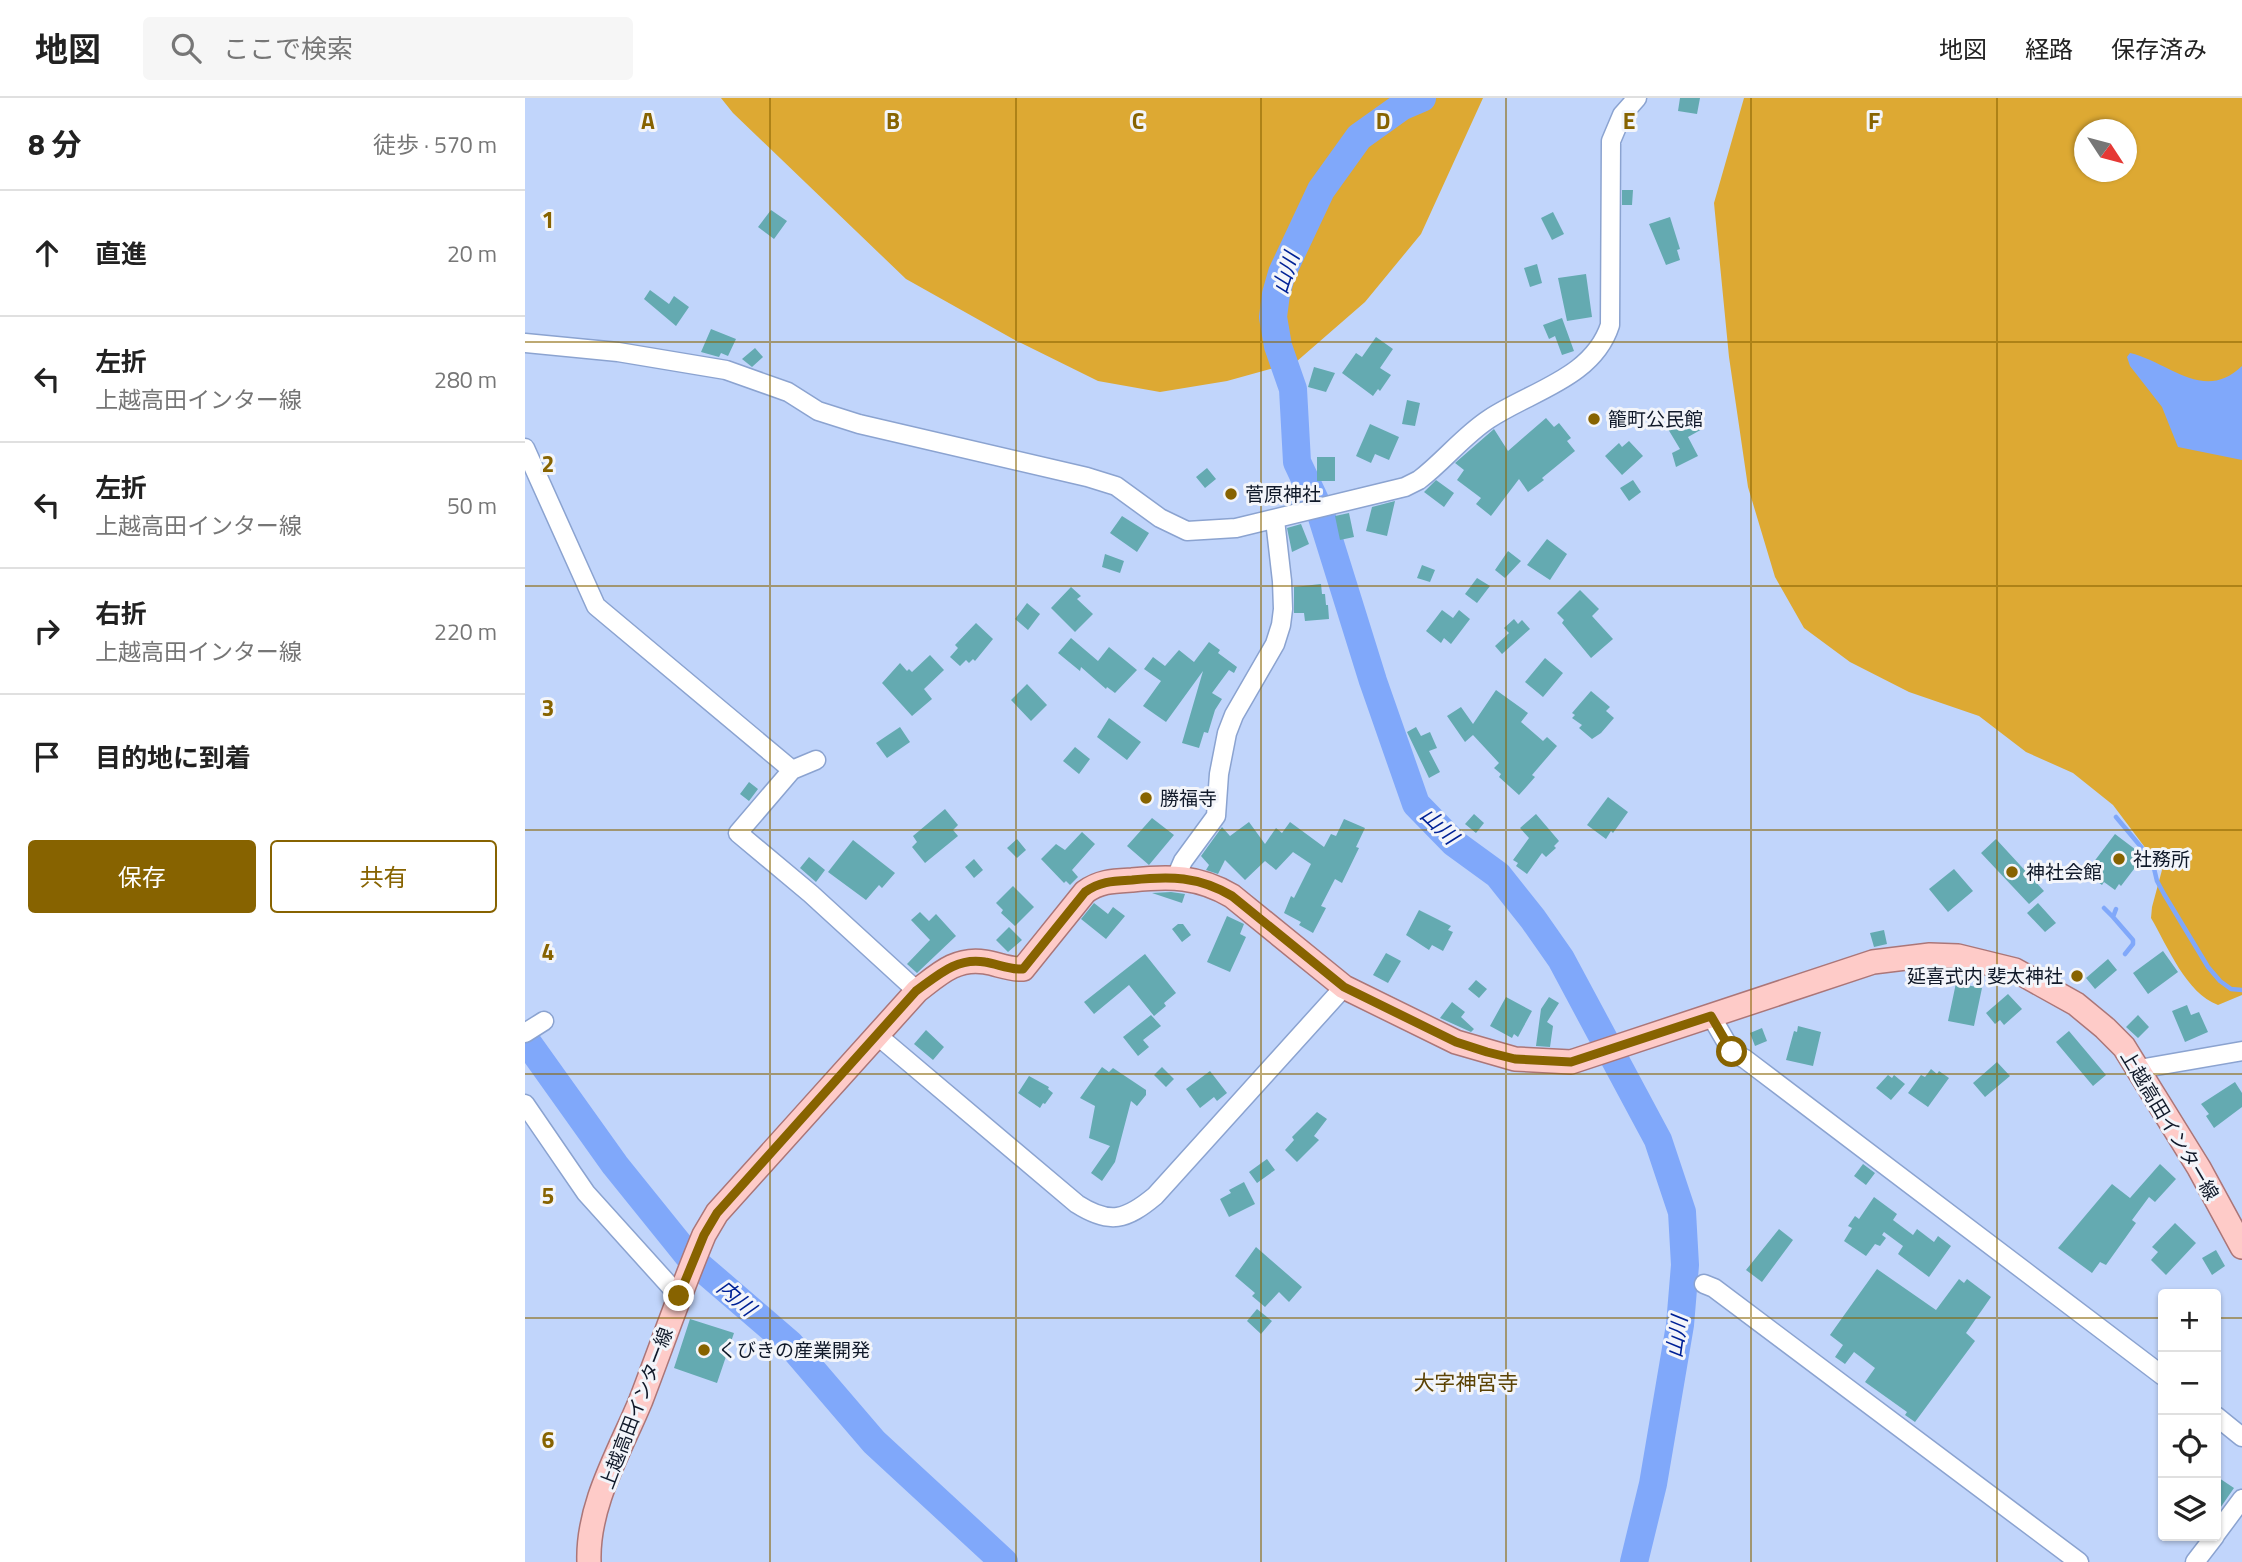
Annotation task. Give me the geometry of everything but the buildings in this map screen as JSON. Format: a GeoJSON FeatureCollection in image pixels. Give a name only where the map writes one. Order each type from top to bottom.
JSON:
{"type":"FeatureCollection","features":[{"type":"Feature","properties":{"kind":"main road","name":"上越高田インター線"},"geometry":{"type":"LineString","coordinates":[[589,1562],[593,1525],[605,1481],[645,1390],[704,1235],[717,1213],[916,991],[953,965],[966,962],[1023,969],[1085,892],[1095,885],[1107,882],[1176,877],[1216,886],[1344,987],[1456,1042],[1515,1059],[1571,1062],[1873,962],[1930,955],[1958,956],[2015,970],[2076,1004],[2124,1047],[2199,1168],[2242,1247]]}},
{"type":"Feature","properties":{"kind":"street"},"geometry":{"type":"LineString","coordinates":[[525,344],[618,352],[726,370],[788,392],[818,411],[859,424],[1116,486],[1160,518],[1187,531],[1236,528],[1275,520],[1419,480],[1489,419],[1575,372],[1598,351],[1610,326],[1611,141],[1622,115],[1637,98]]}},
{"type":"Feature","properties":{"kind":"street"},"geometry":{"type":"LineString","coordinates":[[525,448],[596,606],[792,770]]}},
{"type":"Feature","properties":{"kind":"street"},"geometry":{"type":"LineString","coordinates":[[1176,877],[1183,860],[1216,817],[1220,765],[1227,733],[1234,715],[1275,644],[1281,625],[1282,590],[1275,520]]}},
{"type":"Feature","properties":{"kind":"street"},"geometry":{"type":"LineString","coordinates":[[815,760],[792,770],[738,833],[811,894],[916,991]]}},
{"type":"Feature","properties":{"kind":"street"},"geometry":{"type":"LineString","coordinates":[[878,1036],[1077,1204],[1095,1215],[1117,1218],[1134,1213],[1155,1196],[1344,987]]}},
{"type":"Feature","properties":{"kind":"street"},"geometry":{"type":"LineString","coordinates":[[1711,1016],[1732,1052],[1745,1059],[2158,1372]]}},
{"type":"Feature","properties":{"kind":"street"},"geometry":{"type":"LineString","coordinates":[[2140,1069],[2242,1051]]}},
{"type":"Feature","properties":{"kind":"street"},"geometry":{"type":"LineString","coordinates":[[525,1104],[586,1193],[679,1296]]}},
{"type":"Feature","properties":{"kind":"street"},"geometry":{"type":"LineString","coordinates":[[1704,1284],[1714,1288],[2079,1562]]}},
{"type":"Feature","properties":{"kind":"street"},"geometry":{"type":"LineString","coordinates":[[2221,1420],[2242,1437]]}},
{"type":"Feature","properties":{"kind":"street"},"geometry":{"type":"LineString","coordinates":[[2221,1527],[2242,1499]]}},
{"type":"Feature","properties":{"kind":"street"},"geometry":{"type":"LineString","coordinates":[[2195,1562],[2211,1541]]}},
{"type":"Feature","properties":{"kind":"shaded area"},"geometry":{"type":"Polygon","coordinates":[[[721,98],[1483,98],[1421,234],[1365,302],[1296,362],[1227,381],[1160,392],[1098,381],[1013,339],[906,279],[733,113],[721,98]]]}},
{"type":"Feature","properties":{"kind":"shaded area"},"geometry":{"type":"Polygon","coordinates":[[[1744,98],[2242,98],[2242,995],[2218,1005],[2207,999],[2187,980],[2151,918],[2162,870],[2113,805],[2073,773],[2026,752],[1979,716],[1909,692],[1850,662],[1804,628],[1775,577],[1748,487],[1729,357],[1714,203],[1744,98]]]}},
{"type":"Feature","properties":{"kind":"water"},"geometry":{"type":"Polygon","coordinates":[[[2130,353],[2200,381],[2214,381],[2228,376],[2242,366],[2242,460],[2178,447],[2162,407],[2130,366],[2127,357],[2130,353]]]}},
{"type":"Feature","properties":{"kind":"waterway","name":"山川"},"geometry":{"type":"LineString","coordinates":[[1422,98],[1401,107],[1359,137],[1321,190],[1282,273],[1273,317],[1278,346],[1293,389],[1297,462],[1320,511],[1373,681],[1416,804],[1454,843],[1498,875],[1561,959],[1658,1140],[1682,1212],[1685,1265],[1680,1325],[1653,1484],[1634,1562]]}},
{"type":"Feature","properties":{"kind":"waterway"},"geometry":{"type":"LineString","coordinates":[[2116,817],[2152,860],[2157,881],[2208,967],[2231,989],[2242,990]]}},
{"type":"Feature","properties":{"kind":"waterway"},"geometry":{"type":"LineString","coordinates":[[2104,908],[2113,917]]}},
{"type":"Feature","properties":{"kind":"waterway"},"geometry":{"type":"LineString","coordinates":[[2116,909],[2113,917],[2133,940],[2125,954]]}},
{"type":"Feature","properties":{"kind":"waterway","name":"内川"},"geometry":{"type":"LineString","coordinates":[[525,1039],[615,1165],[690,1258],[790,1344],[874,1442],[1004,1562]]}},
{"type":"Feature","properties":{"kind":"place","name":"籠町公民館"},"geometry":{"type":"Point","coordinates":[1594,419]}},
{"type":"Feature","properties":{"kind":"place","name":"菅原神社"},"geometry":{"type":"Point","coordinates":[1231,494]}},
{"type":"Feature","properties":{"kind":"place","name":"勝福寺"},"geometry":{"type":"Point","coordinates":[1146,798]}},
{"type":"Feature","properties":{"kind":"place","name":"社務所"},"geometry":{"type":"Point","coordinates":[2119,859]}},
{"type":"Feature","properties":{"kind":"place","name":"神社会館"},"geometry":{"type":"Point","coordinates":[2012,872]}},
{"type":"Feature","properties":{"kind":"place","name":"延喜式内 斐太神社"},"geometry":{"type":"Point","coordinates":[2077,976]}},
{"type":"Feature","properties":{"kind":"place","name":"くびきの産業開発"},"geometry":{"type":"Point","coordinates":[704,1350]}},
{"type":"Feature","properties":{"kind":"district","name":"大字神宮寺"},"geometry":{"type":"Point","coordinates":[1466,1383]}},
{"type":"Feature","properties":{"kind":"route"},"geometry":{"type":"LineString","coordinates":[[679,1296],[704,1235],[717,1213],[916,991],[953,965],[966,962],[1023,969],[1085,892],[1095,885],[1107,882],[1176,877],[1216,886],[1344,987],[1456,1042],[1487,1052],[1515,1059],[1571,1062],[1711,1016],[1732,1052]]}}]}
